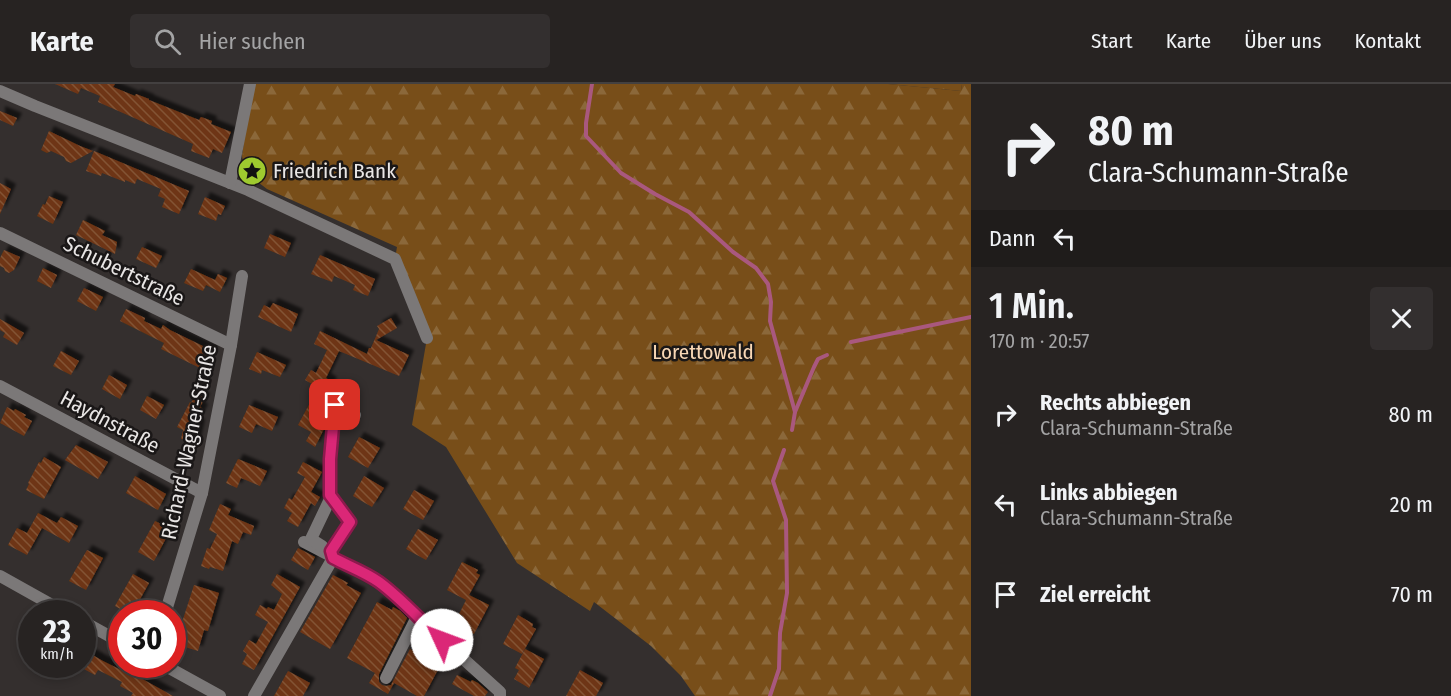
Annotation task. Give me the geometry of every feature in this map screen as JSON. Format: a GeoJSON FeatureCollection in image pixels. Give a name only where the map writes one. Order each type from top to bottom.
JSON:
{"type":"FeatureCollection","features":[{"type":"Feature","properties":{"kind":"street"},"geometry":{"type":"LineString","coordinates":[[230,183],[250,84]]}},
{"type":"Feature","properties":{"kind":"street"},"geometry":{"type":"LineString","coordinates":[[0,91],[230,183],[395,259],[427,338]]}},
{"type":"Feature","properties":{"kind":"street","name":"Schubertstraße"},"geometry":{"type":"LineString","coordinates":[[0,233],[231,345]]}},
{"type":"Feature","properties":{"kind":"street","name":"Richard-Wagner-Straße"},"geometry":{"type":"LineString","coordinates":[[169,600],[202,493],[242,276]]}},
{"type":"Feature","properties":{"kind":"street","name":"Haydnstraße"},"geometry":{"type":"LineString","coordinates":[[0,386],[202,493]]}},
{"type":"Feature","properties":{"kind":"street"},"geometry":{"type":"LineString","coordinates":[[355,415],[335,405],[330,459],[331,497],[310,539],[377,580],[398,597],[500,692],[500,696]]}},
{"type":"Feature","properties":{"kind":"street"},"geometry":{"type":"LineString","coordinates":[[254,696],[350,522],[331,497]]}},
{"type":"Feature","properties":{"kind":"street"},"geometry":{"type":"LineString","coordinates":[[304,542],[332,554]]}},
{"type":"Feature","properties":{"kind":"street"},"geometry":{"type":"LineString","coordinates":[[0,576],[43,600]]}},
{"type":"Feature","properties":{"kind":"street"},"geometry":{"type":"LineString","coordinates":[[386,678],[417,617]]}},
{"type":"Feature","properties":{"kind":"street"},"geometry":{"type":"LineString","coordinates":[[186,677],[220,696]]}},
{"type":"Feature","properties":{"kind":"green space","name":"Lorettowald"},"geometry":{"type":"Polygon","coordinates":[[[252,84],[888,84],[961,91],[962,84],[971,84],[971,696],[695,696],[681,676],[651,646],[594,602],[590,611],[517,563],[446,447],[412,425],[427,338],[395,259],[397,247],[267,189],[246,173],[242,156],[252,84]]]}},
{"type":"Feature","properties":{"kind":"green space"},"geometry":{"type":"Polygon","coordinates":[[[888,84],[962,84],[961,91],[888,84]]]}},
{"type":"Feature","properties":{"kind":"building"},"geometry":{"type":"Polygon","coordinates":[[[55,84],[115,84],[113,87],[199,120],[201,117],[212,121],[211,124],[231,132],[222,153],[213,149],[209,158],[191,151],[193,144],[98,102],[100,96],[81,88],[78,94],[55,84]]]}},
{"type":"Feature","properties":{"kind":"building"},"geometry":{"type":"Polygon","coordinates":[[[0,111],[17,118],[13,126],[0,120],[0,111]]]}},
{"type":"Feature","properties":{"kind":"building"},"geometry":{"type":"Polygon","coordinates":[[[49,131],[93,151],[71,163],[51,151],[47,153],[41,150],[49,131]]]}},
{"type":"Feature","properties":{"kind":"building"},"geometry":{"type":"Polygon","coordinates":[[[94,151],[189,191],[179,214],[162,207],[165,199],[158,196],[161,189],[137,179],[135,184],[102,173],[101,176],[86,171],[94,151]]]}},
{"type":"Feature","properties":{"kind":"building"},"geometry":{"type":"Polygon","coordinates":[[[0,183],[11,189],[0,214],[0,183]]]}},
{"type":"Feature","properties":{"kind":"building"},"geometry":{"type":"Polygon","coordinates":[[[49,196],[63,202],[53,224],[37,216],[49,196]]]}},
{"type":"Feature","properties":{"kind":"building"},"geometry":{"type":"Polygon","coordinates":[[[205,197],[225,206],[221,215],[218,214],[216,221],[198,214],[205,197]]]}},
{"type":"Feature","properties":{"kind":"building"},"geometry":{"type":"Polygon","coordinates":[[[83,220],[105,231],[102,235],[117,242],[115,254],[76,235],[83,220]]]}},
{"type":"Feature","properties":{"kind":"building"},"geometry":{"type":"Polygon","coordinates":[[[270,234],[291,243],[285,257],[264,248],[270,234]]]}},
{"type":"Feature","properties":{"kind":"building"},"geometry":{"type":"Polygon","coordinates":[[[142,247],[162,256],[156,268],[136,259],[142,247]]]}},
{"type":"Feature","properties":{"kind":"building"},"geometry":{"type":"Polygon","coordinates":[[[4,250],[20,257],[14,270],[9,273],[0,266],[0,258],[4,250]]]}},
{"type":"Feature","properties":{"kind":"building"},"geometry":{"type":"Polygon","coordinates":[[[320,255],[375,279],[368,296],[353,290],[355,285],[334,276],[332,282],[311,274],[320,255]]]}},
{"type":"Feature","properties":{"kind":"building"},"geometry":{"type":"Polygon","coordinates":[[[43,268],[57,275],[51,288],[37,281],[43,268]]]}},
{"type":"Feature","properties":{"kind":"building"},"geometry":{"type":"Polygon","coordinates":[[[191,269],[215,280],[218,274],[227,278],[220,292],[206,285],[203,291],[184,283],[191,269]]]}},
{"type":"Feature","properties":{"kind":"building"},"geometry":{"type":"Polygon","coordinates":[[[84,288],[103,297],[96,311],[77,301],[84,288]]]}},
{"type":"Feature","properties":{"kind":"building"},"geometry":{"type":"Polygon","coordinates":[[[273,303],[298,314],[291,332],[258,317],[264,305],[270,308],[273,303]]]}},
{"type":"Feature","properties":{"kind":"building"},"geometry":{"type":"Polygon","coordinates":[[[126,309],[145,318],[144,321],[161,329],[163,325],[213,351],[204,370],[161,349],[164,343],[120,321],[126,309]]]}},
{"type":"Feature","properties":{"kind":"building"},"geometry":{"type":"Polygon","coordinates":[[[391,318],[397,328],[376,340],[409,355],[399,376],[339,351],[326,378],[332,382],[321,401],[327,404],[321,422],[325,424],[325,427],[315,447],[306,441],[311,432],[298,425],[314,391],[312,384],[305,380],[311,370],[316,373],[327,350],[314,344],[320,331],[367,354],[379,329],[377,326],[391,318]]]}},
{"type":"Feature","properties":{"kind":"building"},"geometry":{"type":"Polygon","coordinates":[[[0,319],[24,333],[17,345],[3,337],[5,333],[0,330],[0,319]]]}},
{"type":"Feature","properties":{"kind":"building"},"geometry":{"type":"Polygon","coordinates":[[[61,351],[79,361],[71,375],[53,366],[61,351]]]}},
{"type":"Feature","properties":{"kind":"building"},"geometry":{"type":"Polygon","coordinates":[[[257,352],[286,365],[280,377],[262,370],[261,374],[249,369],[257,352]]]}},
{"type":"Feature","properties":{"kind":"building"},"geometry":{"type":"Polygon","coordinates":[[[109,375],[127,385],[120,399],[102,389],[109,375]]]}},
{"type":"Feature","properties":{"kind":"building"},"geometry":{"type":"Polygon","coordinates":[[[196,394],[205,398],[200,407],[203,409],[196,423],[200,424],[196,442],[181,439],[183,430],[177,427],[196,394]]]}},
{"type":"Feature","properties":{"kind":"building"},"geometry":{"type":"Polygon","coordinates":[[[147,396],[164,405],[156,419],[140,410],[147,396]]]}},
{"type":"Feature","properties":{"kind":"building"},"geometry":{"type":"Polygon","coordinates":[[[249,405],[278,417],[272,431],[256,424],[252,433],[239,427],[249,405]]]}},
{"type":"Feature","properties":{"kind":"building"},"geometry":{"type":"Polygon","coordinates":[[[7,407],[26,415],[24,417],[32,421],[24,436],[0,423],[7,407]]]}},
{"type":"Feature","properties":{"kind":"building"},"geometry":{"type":"Polygon","coordinates":[[[359,437],[380,448],[368,468],[348,457],[359,437]]]}},
{"type":"Feature","properties":{"kind":"building"},"geometry":{"type":"Polygon","coordinates":[[[76,445],[108,462],[98,479],[65,460],[76,445]]]}},
{"type":"Feature","properties":{"kind":"building"},"geometry":{"type":"Polygon","coordinates":[[[44,457],[61,467],[44,499],[26,490],[39,462],[41,463],[44,457]]]}},
{"type":"Feature","properties":{"kind":"building"},"geometry":{"type":"Polygon","coordinates":[[[238,459],[267,471],[260,486],[241,478],[237,488],[226,483],[238,459]]]}},
{"type":"Feature","properties":{"kind":"building"},"geometry":{"type":"Polygon","coordinates":[[[303,462],[322,472],[311,492],[320,497],[315,506],[311,503],[298,527],[287,521],[292,513],[284,508],[289,498],[292,500],[305,477],[297,473],[303,462]]]}},
{"type":"Feature","properties":{"kind":"building"},"geometry":{"type":"Polygon","coordinates":[[[135,476],[166,494],[158,510],[126,493],[135,476]]]}},
{"type":"Feature","properties":{"kind":"building"},"geometry":{"type":"Polygon","coordinates":[[[364,476],[384,488],[372,507],[353,496],[364,476]]]}},
{"type":"Feature","properties":{"kind":"building"},"geometry":{"type":"Polygon","coordinates":[[[414,490],[434,501],[423,520],[403,509],[414,490]]]}},
{"type":"Feature","properties":{"kind":"building"},"geometry":{"type":"Polygon","coordinates":[[[220,504],[231,509],[228,515],[254,526],[251,535],[243,532],[238,544],[232,541],[223,571],[201,566],[207,548],[210,549],[217,534],[209,530],[220,504]]]}},
{"type":"Feature","properties":{"kind":"building"},"geometry":{"type":"Polygon","coordinates":[[[38,513],[57,523],[61,517],[78,526],[69,543],[42,528],[27,555],[8,545],[17,528],[27,533],[38,513]]]}},
{"type":"Feature","properties":{"kind":"building"},"geometry":{"type":"Polygon","coordinates":[[[155,521],[171,529],[154,561],[138,552],[155,521]]]}},
{"type":"Feature","properties":{"kind":"building"},"geometry":{"type":"Polygon","coordinates":[[[418,529],[438,540],[426,560],[406,549],[418,529]]]}},
{"type":"Feature","properties":{"kind":"building"},"geometry":{"type":"Polygon","coordinates":[[[298,548],[315,557],[308,570],[291,560],[298,548]]]}},
{"type":"Feature","properties":{"kind":"building"},"geometry":{"type":"Polygon","coordinates":[[[87,550],[103,558],[86,590],[69,581],[87,550]]]}},
{"type":"Feature","properties":{"kind":"building"},"geometry":{"type":"Polygon","coordinates":[[[462,562],[478,570],[476,573],[480,575],[469,595],[489,605],[474,634],[458,626],[463,616],[459,614],[466,600],[447,590],[462,562]]]}},
{"type":"Feature","properties":{"kind":"building"},"geometry":{"type":"Polygon","coordinates":[[[133,574],[149,583],[140,600],[118,600],[133,574]]]}},
{"type":"Feature","properties":{"kind":"building"},"geometry":{"type":"Polygon","coordinates":[[[277,574],[300,587],[254,670],[242,664],[247,654],[243,651],[249,640],[256,644],[268,622],[255,615],[260,605],[274,610],[282,594],[271,585],[277,574]]]}},
{"type":"Feature","properties":{"kind":"building"},"geometry":{"type":"Polygon","coordinates":[[[333,575],[361,593],[330,649],[300,632],[333,575]]]}},
{"type":"Feature","properties":{"kind":"building"},"geometry":{"type":"Polygon","coordinates":[[[194,585],[219,593],[208,631],[204,630],[198,651],[186,647],[186,610],[194,585]]]}},
{"type":"Feature","properties":{"kind":"building"},"geometry":{"type":"Polygon","coordinates":[[[377,602],[392,610],[393,607],[407,618],[379,674],[379,682],[386,686],[391,685],[410,649],[440,666],[424,696],[417,696],[394,683],[388,694],[369,683],[375,673],[347,658],[377,602]]]}},
{"type":"Feature","properties":{"kind":"building"},"geometry":{"type":"Polygon","coordinates":[[[518,615],[533,624],[532,627],[536,629],[522,654],[503,644],[518,615]]]}},
{"type":"Feature","properties":{"kind":"building"},"geometry":{"type":"Polygon","coordinates":[[[525,649],[544,659],[529,688],[514,679],[519,670],[515,668],[525,649]]]}},
{"type":"Feature","properties":{"kind":"building"},"geometry":{"type":"Polygon","coordinates":[[[96,657],[108,664],[108,675],[98,670],[96,673],[96,657]]]}},
{"type":"Feature","properties":{"kind":"building"},"geometry":{"type":"Polygon","coordinates":[[[580,670],[603,683],[596,696],[566,696],[580,670]]]}},
{"type":"Feature","properties":{"kind":"building"},"geometry":{"type":"Polygon","coordinates":[[[288,671],[310,683],[303,696],[274,696],[288,671]]]}},
{"type":"Feature","properties":{"kind":"building"},"geometry":{"type":"Polygon","coordinates":[[[457,675],[478,683],[488,692],[485,696],[474,696],[452,684],[457,675]]]}},
{"type":"Feature","properties":{"kind":"building"},"geometry":{"type":"Polygon","coordinates":[[[114,678],[140,678],[173,696],[131,696],[133,693],[120,686],[122,682],[114,678]]]}},
{"type":"Feature","properties":{"kind":"waterway"},"geometry":{"type":"LineString","coordinates":[[592,84],[586,136],[621,173],[689,212],[733,252],[756,268],[768,284],[771,302],[770,321],[795,412]]}},
{"type":"Feature","properties":{"kind":"waterway"},"geometry":{"type":"LineString","coordinates":[[851,342],[971,317]]}},
{"type":"Feature","properties":{"kind":"waterway"},"geometry":{"type":"LineString","coordinates":[[792,430],[795,412],[814,367],[818,359],[827,355]]}},
{"type":"Feature","properties":{"kind":"waterway"},"geometry":{"type":"LineString","coordinates":[[770,696],[779,669],[780,633],[787,593],[786,520],[773,481],[784,450]]}},
{"type":"Feature","properties":{"kind":"place","name":"Friedrich Bank"},"geometry":{"type":"Point","coordinates":[252,171]}},
{"type":"Feature","properties":{"kind":"route"},"geometry":{"type":"LineString","coordinates":[[335,405],[330,459],[330,495],[350,522],[331,551],[333,558],[377,580],[442,640]]}}]}
